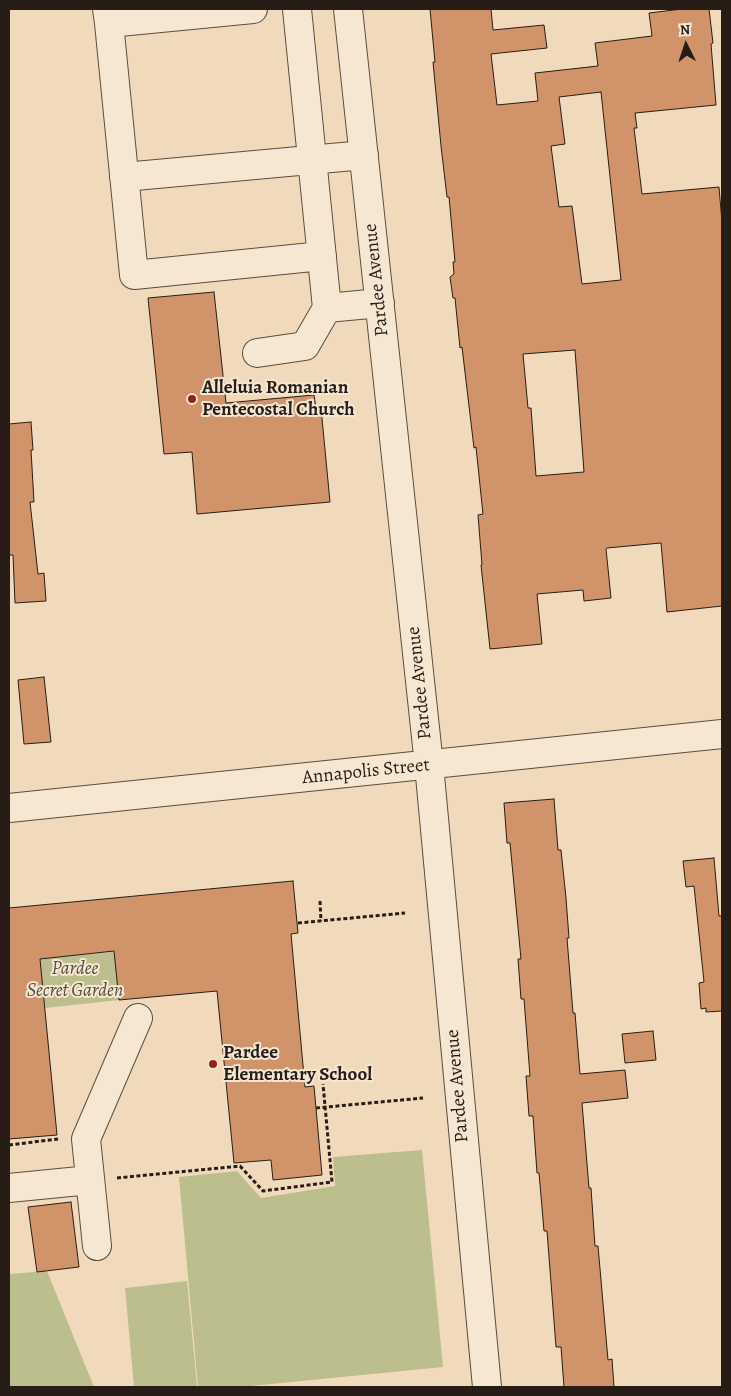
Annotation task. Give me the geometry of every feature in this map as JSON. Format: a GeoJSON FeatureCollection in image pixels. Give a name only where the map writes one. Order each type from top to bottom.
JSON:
{"type":"FeatureCollection","features":[{"type":"Feature","properties":{"kind":"street"},"geometry":{"type":"LineString","coordinates":[[254,9],[108,16],[134,275],[322,256]]}},
{"type":"Feature","properties":{"kind":"street"},"geometry":{"type":"LineString","coordinates":[[257,353],[305,346],[327,308],[297,9]]}},
{"type":"Feature","properties":{"kind":"street","name":"Pardee Avenue"},"geometry":{"type":"LineString","coordinates":[[348,9],[429,765],[487,1387]]}},
{"type":"Feature","properties":{"kind":"street"},"geometry":{"type":"LineString","coordinates":[[124,177],[364,155]]}},
{"type":"Feature","properties":{"kind":"street"},"geometry":{"type":"LineString","coordinates":[[327,308],[380,303]]}},
{"type":"Feature","properties":{"kind":"street","name":"Annapolis Street"},"geometry":{"type":"LineString","coordinates":[[9,808],[722,734]]}},
{"type":"Feature","properties":{"kind":"street"},"geometry":{"type":"LineString","coordinates":[[97,1246],[100,1179],[86,1139],[138,1018]]}},
{"type":"Feature","properties":{"kind":"street"},"geometry":{"type":"LineString","coordinates":[[9,1188],[100,1179]]}},
{"type":"Feature","properties":{"kind":"path"},"geometry":{"type":"LineString","coordinates":[[320,901],[321,921]]}},
{"type":"Feature","properties":{"kind":"path"},"geometry":{"type":"LineString","coordinates":[[298,923],[405,913]]}},
{"type":"Feature","properties":{"kind":"path"},"geometry":{"type":"LineString","coordinates":[[100,1179],[240,1166],[263,1190],[332,1182],[323,1084]]}},
{"type":"Feature","properties":{"kind":"path"},"geometry":{"type":"LineString","coordinates":[[316,1108],[423,1098]]}},
{"type":"Feature","properties":{"kind":"path"},"geometry":{"type":"LineString","coordinates":[[9,1145],[58,1139]]}},
{"type":"Feature","properties":{"kind":"green space","name":"Pardee Secret Garden"},"geometry":{"type":"Polygon","coordinates":[[[121,951],[115,958],[119,1000],[45,1008],[40,959],[121,951]]]}},
{"type":"Feature","properties":{"kind":"green space"},"geometry":{"type":"Polygon","coordinates":[[[422,1150],[443,1367],[241,1387],[198,1387],[179,1177],[237,1171],[261,1198],[335,1186],[333,1157],[422,1150]]]}},
{"type":"Feature","properties":{"kind":"green space"},"geometry":{"type":"Polygon","coordinates":[[[47,1271],[94,1387],[9,1387],[9,1274],[47,1271]]]}},
{"type":"Feature","properties":{"kind":"green space"},"geometry":{"type":"Polygon","coordinates":[[[187,1281],[197,1386],[134,1387],[125,1288],[187,1281]]]}},
{"type":"Feature","properties":{"kind":"building"},"geometry":{"type":"Polygon","coordinates":[[[430,9],[491,9],[493,30],[544,25],[547,48],[491,54],[497,105],[538,101],[535,73],[598,66],[595,43],[652,36],[649,13],[682,9],[709,9],[713,43],[711,44],[716,105],[635,113],[637,128],[634,128],[642,194],[719,187],[722,222],[722,606],[667,612],[661,543],[607,548],[611,598],[584,601],[583,590],[537,594],[542,644],[490,649],[478,515],[483,514],[476,447],[474,448],[462,347],[460,348],[455,298],[453,298],[450,277],[454,274],[453,262],[455,262],[449,197],[447,197],[441,146],[433,62],[435,62],[430,9]],[[601,92],[559,97],[565,144],[551,146],[559,207],[572,206],[582,284],[621,280],[601,92]],[[575,350],[523,354],[528,408],[531,408],[536,476],[584,472],[575,350]]]}},
{"type":"Feature","properties":{"kind":"building","name":"Alleluia Romanian Pentecostal Church"},"geometry":{"type":"Polygon","coordinates":[[[214,292],[226,403],[314,395],[316,408],[321,408],[330,502],[197,514],[192,452],[164,454],[148,298],[214,292]]]}},
{"type":"Feature","properties":{"kind":"building"},"geometry":{"type":"Polygon","coordinates":[[[31,422],[34,502],[30,502],[38,574],[44,573],[46,601],[15,603],[13,555],[9,555],[9,424],[31,422]]]}},
{"type":"Feature","properties":{"kind":"building"},"geometry":{"type":"Polygon","coordinates":[[[44,677],[51,742],[24,744],[18,680],[44,677]]]}},
{"type":"Feature","properties":{"kind":"building"},"geometry":{"type":"Polygon","coordinates":[[[554,799],[558,850],[561,850],[566,898],[569,938],[567,938],[580,1074],[625,1070],[628,1098],[582,1103],[595,1246],[598,1246],[608,1360],[612,1359],[614,1387],[564,1387],[561,1347],[556,1347],[547,1231],[544,1231],[533,1116],[529,1116],[526,1076],[530,1076],[524,999],[521,999],[518,959],[521,959],[510,843],[507,843],[504,803],[554,799]]]}},
{"type":"Feature","properties":{"kind":"building"},"geometry":{"type":"Polygon","coordinates":[[[714,858],[719,916],[722,916],[722,1011],[706,1012],[706,1008],[701,1009],[699,983],[704,982],[694,886],[686,887],[683,861],[714,858]]]}},
{"type":"Feature","properties":{"kind":"building"},"geometry":{"type":"Polygon","coordinates":[[[293,881],[298,933],[291,934],[305,1087],[314,1086],[322,1175],[273,1180],[271,1160],[234,1163],[217,991],[119,1000],[114,951],[40,959],[57,1135],[9,1139],[9,908],[293,881]]]}},
{"type":"Feature","properties":{"kind":"building"},"geometry":{"type":"Polygon","coordinates":[[[653,1031],[656,1060],[625,1063],[622,1034],[653,1031]]]}},
{"type":"Feature","properties":{"kind":"building"},"geometry":{"type":"Polygon","coordinates":[[[71,1202],[79,1267],[37,1272],[28,1207],[71,1202]]]}},
{"type":"Feature","properties":{"kind":"place","name":"Alleluia Romanian Pentecostal Church"},"geometry":{"type":"Point","coordinates":[192,399]}},
{"type":"Feature","properties":{"kind":"place","name":"Pardee Elementary School"},"geometry":{"type":"Point","coordinates":[213,1064]}}]}
